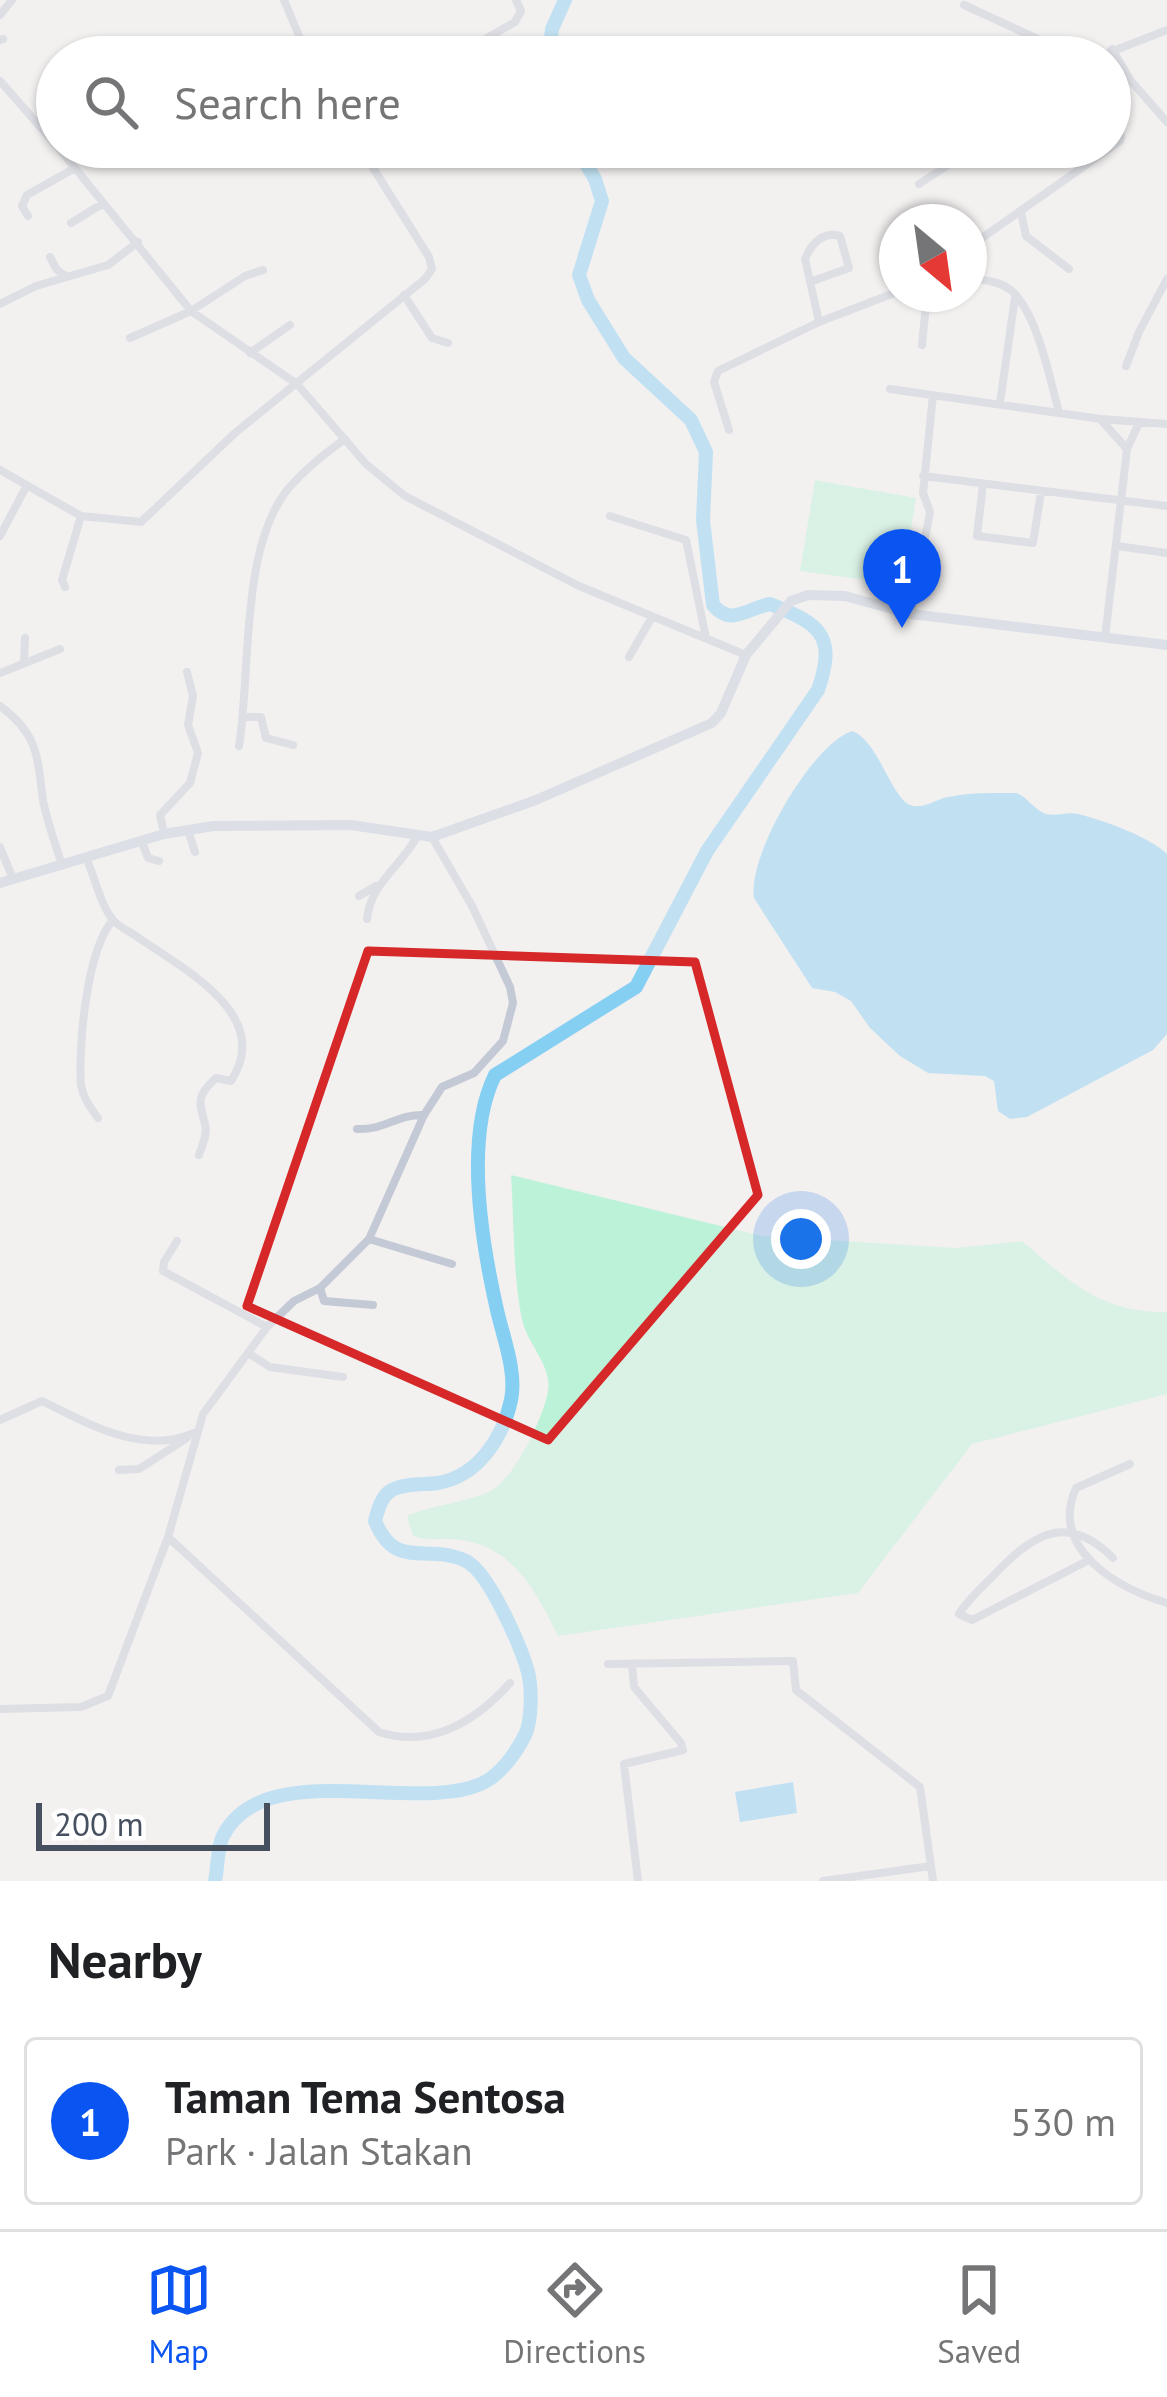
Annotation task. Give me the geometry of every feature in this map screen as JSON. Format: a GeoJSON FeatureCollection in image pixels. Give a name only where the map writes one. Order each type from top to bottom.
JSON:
{"type":"FeatureCollection","features":[{"type":"Feature","properties":{"kind":"main road"},"geometry":{"type":"LineString","coordinates":[[7,881],[188,830],[283,823],[351,825],[432,837],[536,800],[712,723],[746,656],[791,601],[808,595],[845,596],[911,614],[1167,645]]}},
{"type":"Feature","properties":{"kind":"street"},"geometry":{"type":"LineString","coordinates":[[0,15],[12,0]]}},
{"type":"Feature","properties":{"kind":"street"},"geometry":{"type":"LineString","coordinates":[[284,0],[299,36]]}},
{"type":"Feature","properties":{"kind":"street"},"geometry":{"type":"LineString","coordinates":[[490,36],[514,22],[521,11],[516,0]]}},
{"type":"Feature","properties":{"kind":"street"},"geometry":{"type":"LineString","coordinates":[[964,5],[1031,36]]}},
{"type":"Feature","properties":{"kind":"street"},"geometry":{"type":"LineString","coordinates":[[1131,42],[1167,30]]}},
{"type":"Feature","properties":{"kind":"street"},"geometry":{"type":"LineString","coordinates":[[0,81],[36,122]]}},
{"type":"Feature","properties":{"kind":"street"},"geometry":{"type":"LineString","coordinates":[[1131,81],[1167,122]]}},
{"type":"Feature","properties":{"kind":"street"},"geometry":{"type":"LineString","coordinates":[[28,216],[22,206],[27,196],[75,168],[190,311],[297,384],[366,464],[414,501],[579,586],[746,656]]}},
{"type":"Feature","properties":{"kind":"street"},"geometry":{"type":"LineString","coordinates":[[0,470],[81,516],[141,522],[235,434],[432,269],[373,168]]}},
{"type":"Feature","properties":{"kind":"street"},"geometry":{"type":"LineString","coordinates":[[919,184],[944,168]]}},
{"type":"Feature","properties":{"kind":"street"},"geometry":{"type":"LineString","coordinates":[[987,235],[1083,168]]}},
{"type":"Feature","properties":{"kind":"street"},"geometry":{"type":"LineString","coordinates":[[71,223],[103,204]]}},
{"type":"Feature","properties":{"kind":"street"},"geometry":{"type":"LineString","coordinates":[[1021,212],[1027,236],[1069,269]]}},
{"type":"Feature","properties":{"kind":"street"},"geometry":{"type":"LineString","coordinates":[[810,282],[849,268],[840,236],[832,234],[809,248],[805,271],[818,322]]}},
{"type":"Feature","properties":{"kind":"street"},"geometry":{"type":"LineString","coordinates":[[0,304],[112,263],[138,242]]}},
{"type":"Feature","properties":{"kind":"street"},"geometry":{"type":"LineString","coordinates":[[50,257],[67,276]]}},
{"type":"Feature","properties":{"kind":"street"},"geometry":{"type":"LineString","coordinates":[[130,338],[190,311],[263,269]]}},
{"type":"Feature","properties":{"kind":"street"},"geometry":{"type":"LineString","coordinates":[[1126,366],[1167,279]]}},
{"type":"Feature","properties":{"kind":"street"},"geometry":{"type":"LineString","coordinates":[[987,281],[1015,294],[1039,345],[1059,412]]}},
{"type":"Feature","properties":{"kind":"street"},"geometry":{"type":"LineString","coordinates":[[1000,403],[1015,294]]}},
{"type":"Feature","properties":{"kind":"street"},"geometry":{"type":"LineString","coordinates":[[404,295],[432,338],[448,343]]}},
{"type":"Feature","properties":{"kind":"street"},"geometry":{"type":"LineString","coordinates":[[729,430],[714,382],[718,371],[818,322],[879,299]]}},
{"type":"Feature","properties":{"kind":"street"},"geometry":{"type":"LineString","coordinates":[[922,345],[925,312]]}},
{"type":"Feature","properties":{"kind":"street"},"geometry":{"type":"LineString","coordinates":[[250,353],[290,326]]}},
{"type":"Feature","properties":{"kind":"street"},"geometry":{"type":"LineString","coordinates":[[890,389],[1167,424]]}},
{"type":"Feature","properties":{"kind":"street"},"geometry":{"type":"LineString","coordinates":[[911,614],[929,512],[923,476],[933,394]]}},
{"type":"Feature","properties":{"kind":"street"},"geometry":{"type":"LineString","coordinates":[[1101,419],[1126,449]]}},
{"type":"Feature","properties":{"kind":"street"},"geometry":{"type":"LineString","coordinates":[[1105,638],[1126,449],[1139,423]]}},
{"type":"Feature","properties":{"kind":"street"},"geometry":{"type":"LineString","coordinates":[[239,746],[260,544],[286,492],[345,439]]}},
{"type":"Feature","properties":{"kind":"street"},"geometry":{"type":"LineString","coordinates":[[923,476],[1167,506]]}},
{"type":"Feature","properties":{"kind":"street"},"geometry":{"type":"LineString","coordinates":[[983,484],[977,536],[1033,542],[1041,492]]}},
{"type":"Feature","properties":{"kind":"street"},"geometry":{"type":"LineString","coordinates":[[0,536],[27,485]]}},
{"type":"Feature","properties":{"kind":"street"},"geometry":{"type":"LineString","coordinates":[[65,587],[62,580],[81,516]]}},
{"type":"Feature","properties":{"kind":"street"},"geometry":{"type":"LineString","coordinates":[[610,516],[686,541],[706,639]]}},
{"type":"Feature","properties":{"kind":"street"},"geometry":{"type":"LineString","coordinates":[[1118,546],[1167,553]]}},
{"type":"Feature","properties":{"kind":"street"},"geometry":{"type":"LineString","coordinates":[[629,657],[652,616]]}},
{"type":"Feature","properties":{"kind":"street"},"geometry":{"type":"LineString","coordinates":[[24,662],[25,638]]}},
{"type":"Feature","properties":{"kind":"street"},"geometry":{"type":"LineString","coordinates":[[0,673],[60,649]]}},
{"type":"Feature","properties":{"kind":"street"},"geometry":{"type":"LineString","coordinates":[[164,834],[160,815],[190,783],[198,753],[188,725],[193,696],[187,672]]}},
{"type":"Feature","properties":{"kind":"street"},"geometry":{"type":"LineString","coordinates":[[0,706],[24,726],[41,762],[44,803],[62,866]]}},
{"type":"Feature","properties":{"kind":"street"},"geometry":{"type":"LineString","coordinates":[[244,717],[260,717],[266,738],[293,745]]}},
{"type":"Feature","properties":{"kind":"street"},"geometry":{"type":"LineString","coordinates":[[188,830],[195,852]]}},
{"type":"Feature","properties":{"kind":"street"},"geometry":{"type":"LineString","coordinates":[[359,896],[403,860],[418,834]]}},
{"type":"Feature","properties":{"kind":"street"},"geometry":{"type":"LineString","coordinates":[[0,1709],[81,1707],[108,1696],[168,1537],[191,1435],[267,1327],[293,1301],[320,1288],[369,1239],[424,1115],[442,1087],[474,1073],[496,1052],[513,1003],[498,958],[432,837]]}},
{"type":"Feature","properties":{"kind":"street"},"geometry":{"type":"LineString","coordinates":[[142,842],[148,858],[159,861]]}},
{"type":"Feature","properties":{"kind":"street"},"geometry":{"type":"LineString","coordinates":[[0,847],[7,881]]}},
{"type":"Feature","properties":{"kind":"street"},"geometry":{"type":"LineString","coordinates":[[88,860],[113,920],[213,990],[233,1012],[241,1032],[236,1075],[231,1082],[216,1078],[201,1100],[198,1109],[206,1133],[199,1156]]}},
{"type":"Feature","properties":{"kind":"street"},"geometry":{"type":"LineString","coordinates":[[367,919],[378,885]]}},
{"type":"Feature","properties":{"kind":"street"},"geometry":{"type":"LineString","coordinates":[[98,1118],[81,1088],[87,1004],[95,952],[113,920]]}},
{"type":"Feature","properties":{"kind":"street"},"geometry":{"type":"LineString","coordinates":[[357,1129],[381,1128],[404,1114],[424,1115]]}},
{"type":"Feature","properties":{"kind":"street"},"geometry":{"type":"LineString","coordinates":[[369,1239],[452,1264]]}},
{"type":"Feature","properties":{"kind":"street"},"geometry":{"type":"LineString","coordinates":[[177,1241],[163,1271],[267,1327]]}},
{"type":"Feature","properties":{"kind":"street"},"geometry":{"type":"LineString","coordinates":[[320,1288],[324,1301],[374,1305]]}},
{"type":"Feature","properties":{"kind":"street"},"geometry":{"type":"LineString","coordinates":[[248,1353],[270,1367],[343,1377]]}},
{"type":"Feature","properties":{"kind":"street"},"geometry":{"type":"LineString","coordinates":[[0,1420],[42,1401],[118,1436],[191,1435]]}},
{"type":"Feature","properties":{"kind":"street"},"geometry":{"type":"LineString","coordinates":[[119,1470],[139,1469],[191,1435]]}},
{"type":"Feature","properties":{"kind":"street"},"geometry":{"type":"LineString","coordinates":[[1130,1464],[1076,1488],[1070,1533],[1087,1561],[1167,1603]]}},
{"type":"Feature","properties":{"kind":"street"},"geometry":{"type":"LineString","coordinates":[[1087,1561],[972,1620],[960,1616],[959,1611],[1025,1545],[1052,1532],[1070,1533],[1101,1546],[1112,1558]]}},
{"type":"Feature","properties":{"kind":"street"},"geometry":{"type":"LineString","coordinates":[[168,1537],[379,1732],[397,1738],[464,1724],[510,1683]]}},
{"type":"Feature","properties":{"kind":"street"},"geometry":{"type":"LineString","coordinates":[[608,1664],[794,1661],[796,1690],[920,1787],[933,1881]]}},
{"type":"Feature","properties":{"kind":"street"},"geometry":{"type":"LineString","coordinates":[[632,1664],[634,1687],[683,1750],[625,1764],[638,1881]]}},
{"type":"Feature","properties":{"kind":"street"},"geometry":{"type":"LineString","coordinates":[[823,1881],[931,1866]]}},
{"type":"Feature","properties":{"kind":"highlighted area"},"geometry":{"type":"Polygon","coordinates":[[[368,951],[695,962],[758,1195],[548,1440],[247,1306],[368,951]]]}},
{"type":"Feature","properties":{"kind":"green space"},"geometry":{"type":"Polygon","coordinates":[[[815,480],[916,498],[902,585],[800,571],[815,480]]]}},
{"type":"Feature","properties":{"kind":"green space"},"geometry":{"type":"Polygon","coordinates":[[[511,1175],[762,1236],[956,1248],[1022,1241],[1071,1281],[1105,1301],[1167,1312],[1167,1394],[972,1444],[858,1593],[558,1636],[532,1588],[509,1562],[479,1544],[413,1536],[407,1516],[495,1488],[520,1458],[545,1402],[547,1373],[526,1332],[520,1307],[511,1175]]]}},
{"type":"Feature","properties":{"kind":"water"},"geometry":{"type":"Polygon","coordinates":[[[852,731],[869,745],[910,805],[965,794],[1017,793],[1045,813],[1100,820],[1138,835],[1167,854],[1167,1034],[1153,1050],[1027,1117],[1010,1119],[998,1111],[994,1081],[985,1076],[928,1073],[900,1056],[870,1028],[851,1001],[812,988],[754,898],[755,879],[771,830],[802,778],[836,740],[852,731]]]}},
{"type":"Feature","properties":{"kind":"water"},"geometry":{"type":"Polygon","coordinates":[[[793,1782],[797,1813],[740,1822],[735,1792],[793,1782]]]}},
{"type":"Feature","properties":{"kind":"waterway"},"geometry":{"type":"LineString","coordinates":[[551,36],[565,0]]}},
{"type":"Feature","properties":{"kind":"waterway"},"geometry":{"type":"LineString","coordinates":[[215,1881],[223,1836],[243,1812],[272,1798],[306,1792],[454,1791],[496,1774],[525,1735],[531,1704],[528,1672],[484,1579],[466,1561],[392,1546],[375,1521],[392,1490],[452,1479],[477,1464],[502,1428],[511,1400],[511,1366],[491,1284],[479,1191],[480,1129],[486,1100],[495,1075],[636,987],[707,851],[818,690],[823,671],[826,656],[820,634],[801,618],[770,604],[733,615],[713,605],[703,520],[706,452],[691,420],[624,358],[588,300],[579,275],[602,201],[588,168]]}},
{"type":"Feature","properties":{"kind":"place","name":"Taman Tema Sentosa"},"geometry":{"type":"Point","coordinates":[902,628]}}]}
